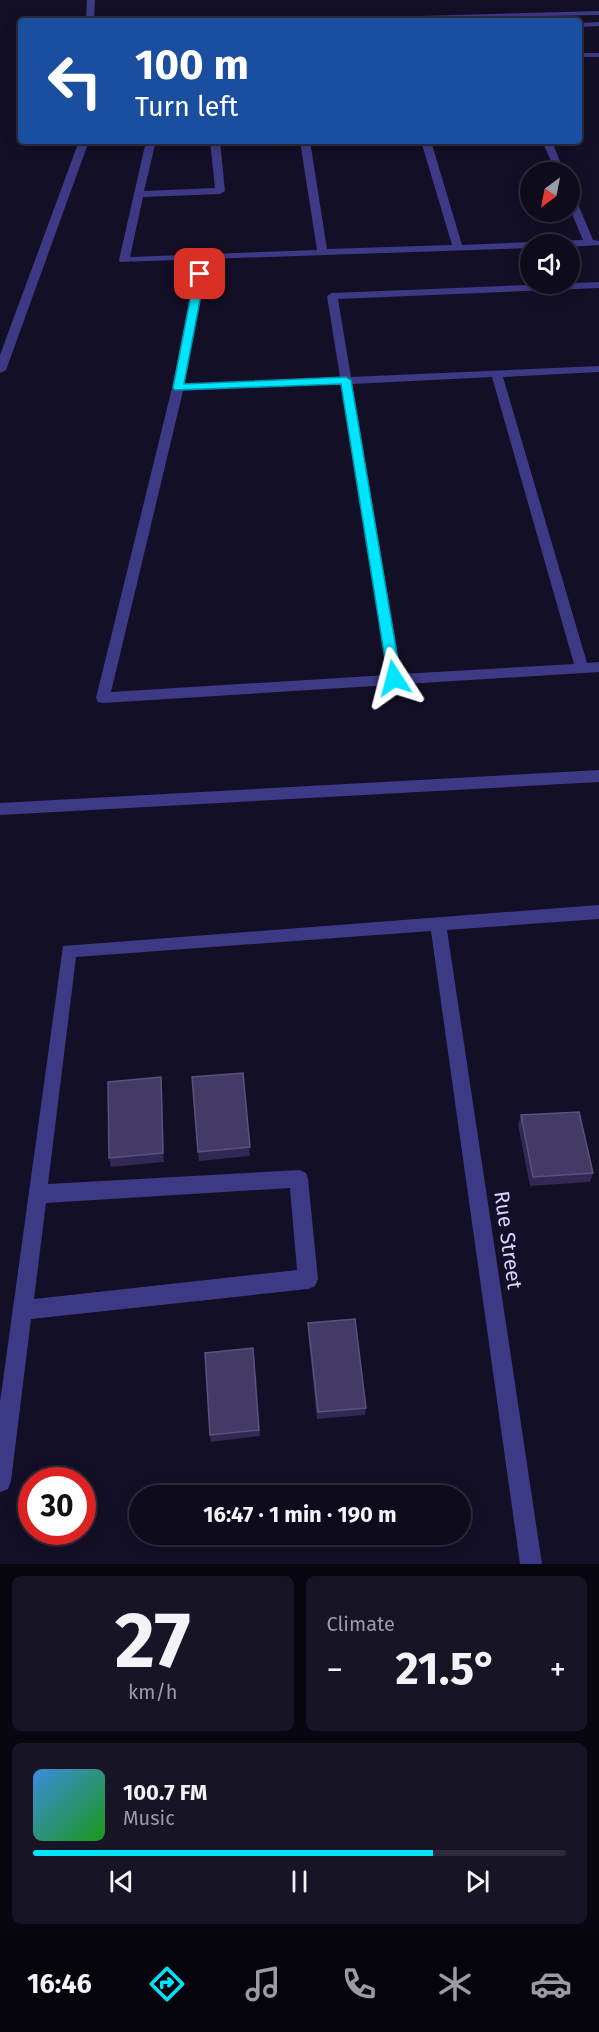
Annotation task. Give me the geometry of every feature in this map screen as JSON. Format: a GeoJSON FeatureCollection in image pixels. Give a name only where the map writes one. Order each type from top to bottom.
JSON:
{"type":"FeatureCollection","features":[{"type":"Feature","properties":{"kind":"street"},"geometry":{"type":"LineString","coordinates":[[90,18],[91,0]]}},
{"type":"Feature","properties":{"kind":"street"},"geometry":{"type":"LineString","coordinates":[[419,18],[599,13]]}},
{"type":"Feature","properties":{"kind":"street"},"geometry":{"type":"LineString","coordinates":[[582,25],[599,24]]}},
{"type":"Feature","properties":{"kind":"street"},"geometry":{"type":"LineString","coordinates":[[582,55],[599,55]]}},
{"type":"Feature","properties":{"kind":"street"},"geometry":{"type":"LineString","coordinates":[[0,370],[83,144]]}},
{"type":"Feature","properties":{"kind":"street"},"geometry":{"type":"LineString","coordinates":[[150,144],[124,260],[520,245]]}},
{"type":"Feature","properties":{"kind":"street"},"geometry":{"type":"LineString","coordinates":[[140,194],[220,191],[215,144]]}},
{"type":"Feature","properties":{"kind":"street"},"geometry":{"type":"LineString","coordinates":[[306,144],[324,253]]}},
{"type":"Feature","properties":{"kind":"street"},"geometry":{"type":"LineString","coordinates":[[427,144],[458,248]]}},
{"type":"Feature","properties":{"kind":"street"},"geometry":{"type":"LineString","coordinates":[[548,144],[556,162]]}},
{"type":"Feature","properties":{"kind":"street"},"geometry":{"type":"LineString","coordinates":[[580,216],[594,243]]}},
{"type":"Feature","properties":{"kind":"street"},"geometry":{"type":"LineString","coordinates":[[200,274],[178,388],[103,698],[394,678],[599,667]]}},
{"type":"Feature","properties":{"kind":"street"},"geometry":{"type":"LineString","coordinates":[[394,678],[332,296],[599,285]]}},
{"type":"Feature","properties":{"kind":"street"},"geometry":{"type":"LineString","coordinates":[[178,388],[599,369]]}},
{"type":"Feature","properties":{"kind":"street"},"geometry":{"type":"LineString","coordinates":[[497,374],[582,668]]}},
{"type":"Feature","properties":{"kind":"street"},"geometry":{"type":"LineString","coordinates":[[0,809],[599,776]]}},
{"type":"Feature","properties":{"kind":"street"},"geometry":{"type":"LineString","coordinates":[[0,1481],[69,951],[599,912]]}},
{"type":"Feature","properties":{"kind":"street","name":"Rue Street"},"geometry":{"type":"LineString","coordinates":[[438,924],[531,1564]]}},
{"type":"Feature","properties":{"kind":"street"},"geometry":{"type":"LineString","coordinates":[[22,1310],[308,1279],[299,1179],[38,1194]]}},
{"type":"Feature","properties":{"kind":"building"},"geometry":{"type":"Polygon","coordinates":[[[243,1073],[250,1147],[198,1152],[192,1077],[243,1073]]]}},
{"type":"Feature","properties":{"kind":"building"},"geometry":{"type":"Polygon","coordinates":[[[161,1077],[163,1153],[109,1158],[108,1082],[161,1077]]]}},
{"type":"Feature","properties":{"kind":"building"},"geometry":{"type":"Polygon","coordinates":[[[579,1112],[593,1173],[533,1177],[521,1115],[579,1112]]]}},
{"type":"Feature","properties":{"kind":"building"},"geometry":{"type":"Polygon","coordinates":[[[355,1319],[366,1408],[318,1412],[308,1323],[355,1319]]]}},
{"type":"Feature","properties":{"kind":"building"},"geometry":{"type":"Polygon","coordinates":[[[253,1348],[259,1430],[210,1435],[205,1353],[253,1348]]]}},
{"type":"Feature","properties":{"kind":"route"},"geometry":{"type":"LineString","coordinates":[[200,274],[178,388],[346,380],[394,678]]}}]}
